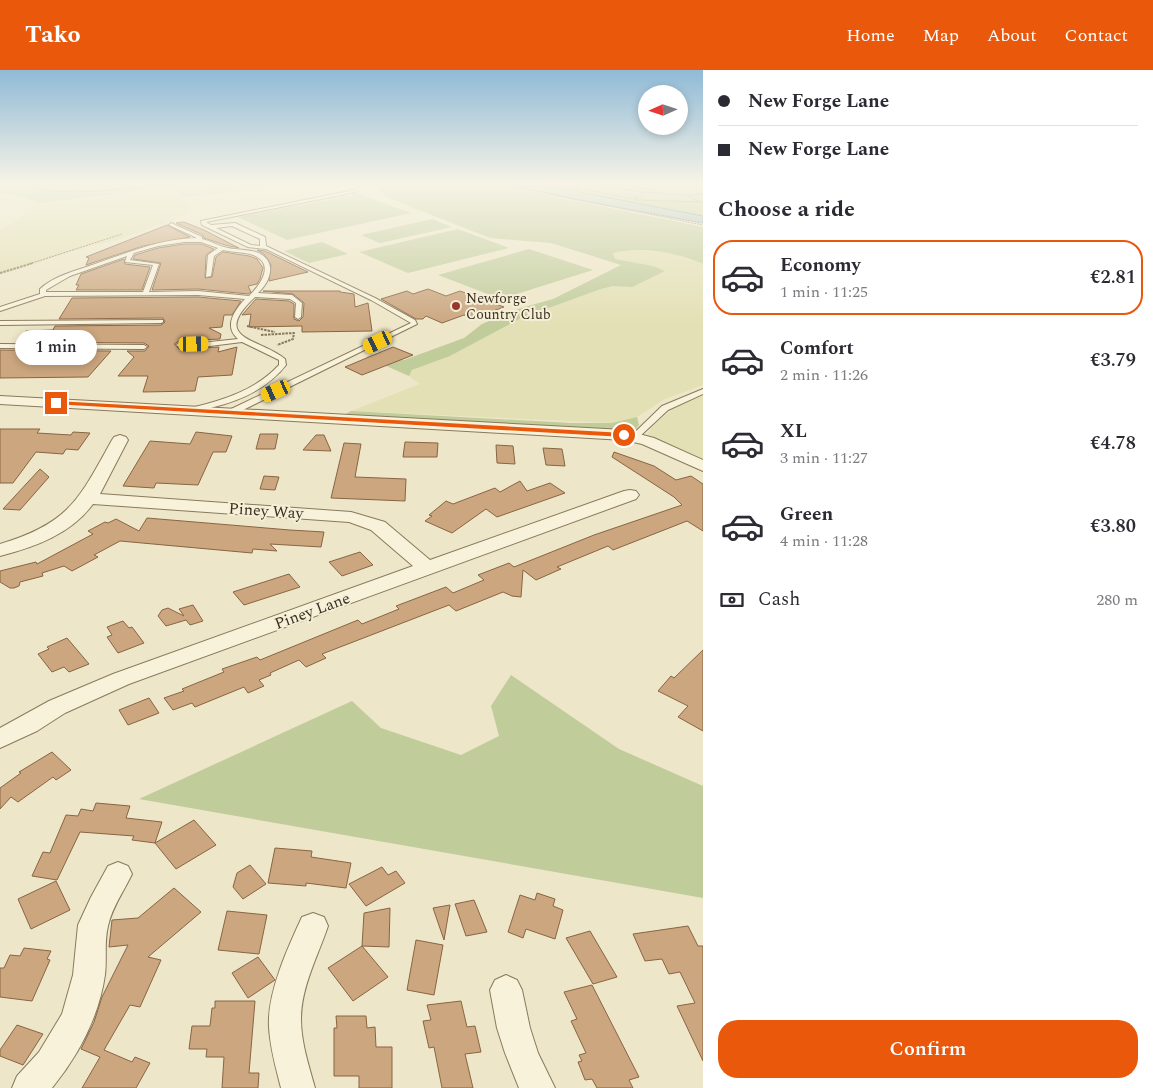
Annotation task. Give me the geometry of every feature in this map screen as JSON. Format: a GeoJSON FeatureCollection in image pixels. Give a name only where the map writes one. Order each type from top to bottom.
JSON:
{"type":"FeatureCollection","features":[{"type":"Feature","properties":{"kind":"street"},"geometry":{"type":"LineString","coordinates":[[0,400],[635,436],[703,466]]}},
{"type":"Feature","properties":{"kind":"street"},"geometry":{"type":"LineString","coordinates":[[0,550],[34,539],[66,521],[79,509],[87,498],[120,440]]}},
{"type":"Feature","properties":{"kind":"street","name":"Piney Lane"},"geometry":{"type":"LineString","coordinates":[[0,739],[85,693],[630,495]]}},
{"type":"Feature","properties":{"kind":"street","name":"Piney Way"},"geometry":{"type":"LineString","coordinates":[[87,498],[351,517],[378,526],[427,568]]}},
{"type":"Feature","properties":{"kind":"street"},"geometry":{"type":"LineString","coordinates":[[29,1088],[52,1064],[67,1040],[83,1000],[89,974],[94,924],[118,874]]}},
{"type":"Feature","properties":{"kind":"street"},"geometry":{"type":"LineString","coordinates":[[298,1088],[286,1033],[286,1009],[313,926]]}},
{"type":"Feature","properties":{"kind":"street"},"geometry":{"type":"LineString","coordinates":[[506,990],[517,1038],[530,1075],[538,1088]]}},
{"type":"Feature","properties":{"kind":"lane"},"geometry":{"type":"LineString","coordinates":[[187,232],[222,248],[249,252],[265,262],[268,269],[267,278],[262,288],[238,310],[233,323],[234,331],[243,340],[282,359],[283,365],[269,380],[254,388],[228,400],[194,410]]}},
{"type":"Feature","properties":{"kind":"lane"},"geometry":{"type":"LineString","coordinates":[[219,232],[250,246],[263,247],[373,299],[413,321],[414,324],[232,412]]}},
{"type":"Feature","properties":{"kind":"lane"},"geometry":{"type":"LineString","coordinates":[[249,232],[263,238],[263,247]]}},
{"type":"Feature","properties":{"kind":"lane"},"geometry":{"type":"LineString","coordinates":[[45,294],[43,289],[55,280],[131,253],[169,241],[205,240]]}},
{"type":"Feature","properties":{"kind":"lane"},"geometry":{"type":"LineString","coordinates":[[208,276],[212,254],[222,248]]}},
{"type":"Feature","properties":{"kind":"lane"},"geometry":{"type":"LineString","coordinates":[[131,253],[127,261],[156,264],[145,294]]}},
{"type":"Feature","properties":{"kind":"lane"},"geometry":{"type":"LineString","coordinates":[[0,309],[45,294],[207,293],[251,297],[292,297],[299,303],[298,317]]}},
{"type":"Feature","properties":{"kind":"lane"},"geometry":{"type":"LineString","coordinates":[[0,323],[161,321]]}},
{"type":"Feature","properties":{"kind":"lane"},"geometry":{"type":"LineString","coordinates":[[179,345],[243,340]]}},
{"type":"Feature","properties":{"kind":"lane"},"geometry":{"type":"LineString","coordinates":[[0,346],[144,347]]}},
{"type":"Feature","properties":{"kind":"lane"},"geometry":{"type":"LineString","coordinates":[[635,436],[665,408],[703,391]]}},
{"type":"Feature","properties":{"kind":"path"},"geometry":{"type":"LineString","coordinates":[[0,273],[122,234]]}},
{"type":"Feature","properties":{"kind":"path"},"geometry":{"type":"LineString","coordinates":[[245,326],[278,333]]}},
{"type":"Feature","properties":{"kind":"path"},"geometry":{"type":"LineString","coordinates":[[243,340],[294,332],[293,339],[269,348]]}},
{"type":"Feature","properties":{"kind":"shaded area"},"geometry":{"type":"Polygon","coordinates":[[[0,232],[142,232],[118,240],[87,247],[0,275],[0,232]]]}},
{"type":"Feature","properties":{"kind":"shaded area"},"geometry":{"type":"Polygon","coordinates":[[[627,250],[665,252],[703,264],[703,385],[665,399],[637,417],[612,423],[351,411],[420,384],[409,376],[412,370],[450,356],[521,318],[601,289],[613,286],[632,287],[631,263],[615,259],[613,253],[627,250]]]}},
{"type":"Feature","properties":{"kind":"shaded area"},"geometry":{"type":"Polygon","coordinates":[[[703,393],[703,459],[647,435],[652,427],[677,405],[703,393]]]}},
{"type":"Feature","properties":{"kind":"green space"},"geometry":{"type":"Polygon","coordinates":[[[269,232],[326,232],[287,240],[269,232]]]}},
{"type":"Feature","properties":{"kind":"green space"},"geometry":{"type":"Polygon","coordinates":[[[377,232],[432,232],[380,243],[361,235],[377,232]]]}},
{"type":"Feature","properties":{"kind":"green space"},"geometry":{"type":"Polygon","coordinates":[[[447,232],[465,232],[509,248],[408,273],[359,252],[447,232]]]}},
{"type":"Feature","properties":{"kind":"green space"},"geometry":{"type":"Polygon","coordinates":[[[474,232],[703,232],[703,264],[681,256],[658,251],[636,250],[613,253],[615,259],[653,266],[665,271],[632,287],[613,286],[601,289],[521,318],[450,356],[412,370],[409,376],[366,357],[372,354],[376,356],[381,354],[378,352],[381,351],[404,360],[464,338],[482,324],[521,308],[553,299],[621,265],[551,243],[490,238],[474,232]]]}},
{"type":"Feature","properties":{"kind":"green space"},"geometry":{"type":"Polygon","coordinates":[[[322,242],[348,254],[309,263],[284,251],[322,242]]]}},
{"type":"Feature","properties":{"kind":"green space"},"geometry":{"type":"Polygon","coordinates":[[[529,249],[593,270],[501,299],[438,275],[529,249]]]}},
{"type":"Feature","properties":{"kind":"green space"},"geometry":{"type":"Polygon","coordinates":[[[351,411],[572,423],[612,423],[637,417],[639,425],[636,429],[628,430],[342,416],[351,411]]]}},
{"type":"Feature","properties":{"kind":"green space"},"geometry":{"type":"Polygon","coordinates":[[[511,675],[619,749],[703,786],[703,898],[139,799],[352,701],[381,728],[461,755],[499,736],[491,706],[511,675]]]}},
{"type":"Feature","properties":{"kind":"building"},"geometry":{"type":"Polygon","coordinates":[[[151,232],[179,232],[190,237],[143,246],[86,265],[89,258],[86,257],[151,232]]]}},
{"type":"Feature","properties":{"kind":"building"},"geometry":{"type":"Polygon","coordinates":[[[195,232],[207,232],[239,248],[204,238],[203,235],[195,232]]]}},
{"type":"Feature","properties":{"kind":"building"},"geometry":{"type":"Polygon","coordinates":[[[184,244],[201,244],[214,249],[206,255],[205,278],[212,277],[216,257],[223,252],[257,259],[263,268],[260,279],[257,284],[248,286],[251,292],[248,294],[198,289],[152,290],[161,263],[133,259],[135,255],[158,248],[184,244]]]}},
{"type":"Feature","properties":{"kind":"building"},"geometry":{"type":"Polygon","coordinates":[[[257,250],[265,251],[308,272],[269,281],[271,265],[264,254],[257,250]]]}},
{"type":"Feature","properties":{"kind":"building"},"geometry":{"type":"Polygon","coordinates":[[[124,259],[125,264],[150,267],[142,290],[76,290],[81,274],[124,259]]]}},
{"type":"Feature","properties":{"kind":"building","name":"Newforge Country Club"},"geometry":{"type":"Polygon","coordinates":[[[428,289],[446,296],[460,291],[504,307],[474,318],[464,315],[442,323],[426,316],[423,319],[416,319],[381,299],[407,291],[413,294],[428,289]]]}},
{"type":"Feature","properties":{"kind":"building"},"geometry":{"type":"Polygon","coordinates":[[[263,291],[340,291],[354,294],[355,307],[368,303],[372,331],[302,332],[302,326],[249,327],[251,314],[242,315],[256,299],[289,301],[294,304],[294,319],[299,321],[303,317],[304,303],[293,294],[263,291]]]}},
{"type":"Feature","properties":{"kind":"building"},"geometry":{"type":"Polygon","coordinates":[[[198,297],[241,301],[232,315],[224,315],[222,327],[209,328],[221,334],[220,339],[179,341],[174,344],[179,349],[219,347],[218,352],[237,347],[232,375],[198,377],[195,391],[143,392],[148,376],[118,376],[134,357],[127,351],[145,351],[149,346],[144,343],[19,342],[26,331],[53,330],[55,326],[161,325],[165,322],[163,318],[59,319],[72,298],[198,297]]]}},
{"type":"Feature","properties":{"kind":"building"},"geometry":{"type":"Polygon","coordinates":[[[393,347],[413,355],[362,375],[345,367],[393,347]]]}},
{"type":"Feature","properties":{"kind":"building"},"geometry":{"type":"Polygon","coordinates":[[[0,350],[111,351],[88,377],[0,378],[0,350]]]}},
{"type":"Feature","properties":{"kind":"building"},"geometry":{"type":"Polygon","coordinates":[[[0,429],[40,429],[37,433],[71,435],[73,432],[90,433],[78,450],[66,449],[63,454],[36,452],[13,483],[0,483],[0,429]]]}},
{"type":"Feature","properties":{"kind":"building"},"geometry":{"type":"Polygon","coordinates":[[[196,432],[232,436],[226,452],[213,452],[198,485],[156,483],[154,488],[123,486],[150,441],[190,444],[196,432]]]}},
{"type":"Feature","properties":{"kind":"building"},"geometry":{"type":"Polygon","coordinates":[[[260,434],[278,434],[275,449],[256,449],[260,434]]]}},
{"type":"Feature","properties":{"kind":"building"},"geometry":{"type":"Polygon","coordinates":[[[316,435],[324,435],[331,451],[303,450],[316,435]]]}},
{"type":"Feature","properties":{"kind":"building"},"geometry":{"type":"Polygon","coordinates":[[[405,442],[438,443],[437,457],[403,457],[405,442]]]}},
{"type":"Feature","properties":{"kind":"building"},"geometry":{"type":"Polygon","coordinates":[[[344,443],[361,444],[355,477],[406,479],[405,501],[331,498],[344,443]]]}},
{"type":"Feature","properties":{"kind":"building"},"geometry":{"type":"Polygon","coordinates":[[[496,445],[513,446],[515,464],[497,463],[496,445]]]}},
{"type":"Feature","properties":{"kind":"building"},"geometry":{"type":"Polygon","coordinates":[[[543,448],[562,449],[565,466],[546,465],[543,448]]]}},
{"type":"Feature","properties":{"kind":"building"},"geometry":{"type":"Polygon","coordinates":[[[614,452],[654,466],[676,480],[691,476],[703,484],[703,531],[687,521],[613,550],[608,546],[557,567],[561,569],[536,580],[523,570],[521,597],[503,592],[456,611],[449,605],[322,654],[326,658],[306,667],[299,660],[259,680],[264,686],[248,693],[244,687],[195,707],[192,703],[173,710],[164,698],[184,691],[182,689],[224,672],[222,669],[257,657],[260,660],[358,620],[362,624],[399,609],[396,606],[446,587],[453,593],[484,580],[478,575],[509,563],[514,567],[594,535],[682,505],[674,497],[612,457],[614,452]]]}},
{"type":"Feature","properties":{"kind":"building"},"geometry":{"type":"Polygon","coordinates":[[[40,469],[49,477],[20,510],[3,509],[40,469]]]}},
{"type":"Feature","properties":{"kind":"building"},"geometry":{"type":"Polygon","coordinates":[[[264,476],[279,477],[275,490],[260,489],[264,476]]]}},
{"type":"Feature","properties":{"kind":"building"},"geometry":{"type":"Polygon","coordinates":[[[520,481],[527,491],[550,483],[565,493],[497,517],[486,509],[452,533],[425,521],[432,516],[429,515],[446,501],[453,504],[495,488],[500,492],[520,481]]]}},
{"type":"Feature","properties":{"kind":"building"},"geometry":{"type":"Polygon","coordinates":[[[147,518],[324,532],[321,547],[270,544],[277,551],[253,549],[252,553],[120,541],[94,555],[98,557],[72,571],[64,566],[42,573],[43,576],[20,582],[19,586],[14,588],[10,588],[0,582],[0,571],[36,562],[37,564],[93,534],[88,531],[105,522],[108,523],[116,519],[139,531],[147,518]]]}},
{"type":"Feature","properties":{"kind":"building"},"geometry":{"type":"Polygon","coordinates":[[[360,552],[373,565],[342,576],[329,562],[360,552]]]}},
{"type":"Feature","properties":{"kind":"building"},"geometry":{"type":"Polygon","coordinates":[[[289,574],[300,587],[244,605],[233,592],[289,574]]]}},
{"type":"Feature","properties":{"kind":"building"},"geometry":{"type":"Polygon","coordinates":[[[193,605],[203,621],[190,625],[186,620],[166,626],[158,616],[162,610],[168,608],[184,616],[179,609],[193,605]]]}},
{"type":"Feature","properties":{"kind":"building"},"geometry":{"type":"Polygon","coordinates":[[[123,621],[129,628],[132,627],[144,643],[118,653],[107,637],[112,635],[107,627],[123,621]]]}},
{"type":"Feature","properties":{"kind":"building"},"geometry":{"type":"Polygon","coordinates":[[[67,638],[89,664],[69,672],[64,667],[52,672],[38,654],[49,649],[47,647],[67,638]]]}},
{"type":"Feature","properties":{"kind":"building"},"geometry":{"type":"Polygon","coordinates":[[[703,650],[703,731],[678,717],[688,706],[658,691],[671,676],[674,678],[703,650]]]}},
{"type":"Feature","properties":{"kind":"building"},"geometry":{"type":"Polygon","coordinates":[[[149,698],[159,713],[128,725],[119,710],[149,698]]]}},
{"type":"Feature","properties":{"kind":"building"},"geometry":{"type":"Polygon","coordinates":[[[52,752],[71,770],[56,780],[53,777],[18,802],[11,797],[0,809],[0,788],[21,773],[19,772],[52,752]]]}},
{"type":"Feature","properties":{"kind":"building"},"geometry":{"type":"Polygon","coordinates":[[[96,803],[130,806],[126,818],[162,822],[155,843],[132,840],[134,836],[80,832],[57,880],[32,876],[43,852],[50,853],[66,815],[78,816],[81,809],[93,811],[96,803]]]}},
{"type":"Feature","properties":{"kind":"building"},"geometry":{"type":"Polygon","coordinates":[[[194,820],[216,845],[176,869],[155,843],[194,820]]]}},
{"type":"Feature","properties":{"kind":"building"},"geometry":{"type":"Polygon","coordinates":[[[275,848],[312,851],[311,857],[351,863],[346,888],[306,883],[306,886],[268,883],[275,848]]]}},
{"type":"Feature","properties":{"kind":"building"},"geometry":{"type":"Polygon","coordinates":[[[250,865],[266,884],[243,899],[233,887],[237,873],[250,865]]]}},
{"type":"Feature","properties":{"kind":"building"},"geometry":{"type":"Polygon","coordinates":[[[382,867],[388,875],[396,871],[405,883],[366,906],[349,884],[382,867]]]}},
{"type":"Feature","properties":{"kind":"building"},"geometry":{"type":"Polygon","coordinates":[[[56,881],[70,910],[31,929],[18,899],[56,881]]]}},
{"type":"Feature","properties":{"kind":"building"},"geometry":{"type":"Polygon","coordinates":[[[174,888],[201,912],[148,957],[161,960],[140,1007],[130,1005],[104,1050],[132,1062],[135,1057],[150,1063],[136,1088],[82,1088],[100,1057],[81,1049],[94,1022],[102,997],[128,945],[109,947],[112,920],[138,918],[174,888]]]}},
{"type":"Feature","properties":{"kind":"building"},"geometry":{"type":"Polygon","coordinates":[[[537,893],[555,899],[553,906],[563,910],[555,939],[526,929],[523,938],[508,932],[520,895],[535,900],[537,893]]]}},
{"type":"Feature","properties":{"kind":"building"},"geometry":{"type":"Polygon","coordinates":[[[474,900],[487,932],[466,936],[455,904],[474,900]]]}},
{"type":"Feature","properties":{"kind":"building"},"geometry":{"type":"Polygon","coordinates":[[[450,905],[444,940],[433,908],[450,905]]]}},
{"type":"Feature","properties":{"kind":"building"},"geometry":{"type":"Polygon","coordinates":[[[390,908],[389,947],[362,946],[364,913],[390,908]]]}},
{"type":"Feature","properties":{"kind":"building"},"geometry":{"type":"Polygon","coordinates":[[[227,911],[267,915],[259,954],[218,950],[227,911]]]}},
{"type":"Feature","properties":{"kind":"building"},"geometry":{"type":"Polygon","coordinates":[[[688,926],[698,946],[703,946],[703,1061],[677,1006],[695,1003],[680,972],[669,974],[662,959],[645,961],[633,934],[688,926]]]}},
{"type":"Feature","properties":{"kind":"building"},"geometry":{"type":"Polygon","coordinates":[[[590,931],[617,977],[593,984],[566,938],[590,931]]]}},
{"type":"Feature","properties":{"kind":"building"},"geometry":{"type":"Polygon","coordinates":[[[416,940],[443,945],[434,995],[407,990],[416,940]]]}},
{"type":"Feature","properties":{"kind":"building"},"geometry":{"type":"Polygon","coordinates":[[[362,946],[388,977],[353,1001],[328,968],[362,946]]]}},
{"type":"Feature","properties":{"kind":"building"},"geometry":{"type":"Polygon","coordinates":[[[24,948],[51,951],[47,959],[50,960],[32,1001],[0,997],[0,968],[4,968],[10,955],[20,956],[24,948]]]}},
{"type":"Feature","properties":{"kind":"building"},"geometry":{"type":"Polygon","coordinates":[[[258,957],[275,980],[248,998],[232,973],[258,957]]]}},
{"type":"Feature","properties":{"kind":"building"},"geometry":{"type":"Polygon","coordinates":[[[592,985],[639,1077],[629,1080],[633,1088],[597,1088],[592,1079],[585,1080],[578,1062],[582,1061],[579,1055],[586,1053],[571,1021],[577,1019],[564,992],[592,985]]]}},
{"type":"Feature","properties":{"kind":"building"},"geometry":{"type":"Polygon","coordinates":[[[215,1001],[255,1001],[249,1073],[259,1073],[258,1088],[222,1088],[224,1057],[206,1057],[207,1049],[189,1049],[192,1026],[210,1026],[212,1008],[215,1008],[215,1001]]]}},
{"type":"Feature","properties":{"kind":"building"},"geometry":{"type":"Polygon","coordinates":[[[461,1001],[467,1027],[475,1026],[481,1052],[465,1054],[473,1088],[442,1088],[434,1047],[429,1048],[423,1021],[431,1020],[427,1005],[461,1001]]]}},
{"type":"Feature","properties":{"kind":"building"},"geometry":{"type":"Polygon","coordinates":[[[336,1016],[366,1016],[367,1028],[375,1027],[376,1047],[392,1047],[392,1088],[359,1088],[359,1076],[334,1076],[334,1028],[337,1028],[336,1016]]]}},
{"type":"Feature","properties":{"kind":"building"},"geometry":{"type":"Polygon","coordinates":[[[17,1025],[43,1034],[23,1065],[0,1056],[0,1050],[17,1025]]]}},
{"type":"Feature","properties":{"kind":"place","name":"Newforge Country Club"},"geometry":{"type":"Point","coordinates":[456,306]}},
{"type":"Feature","properties":{"kind":"route"},"geometry":{"type":"LineString","coordinates":[[56,403],[624,435]]}}]}
